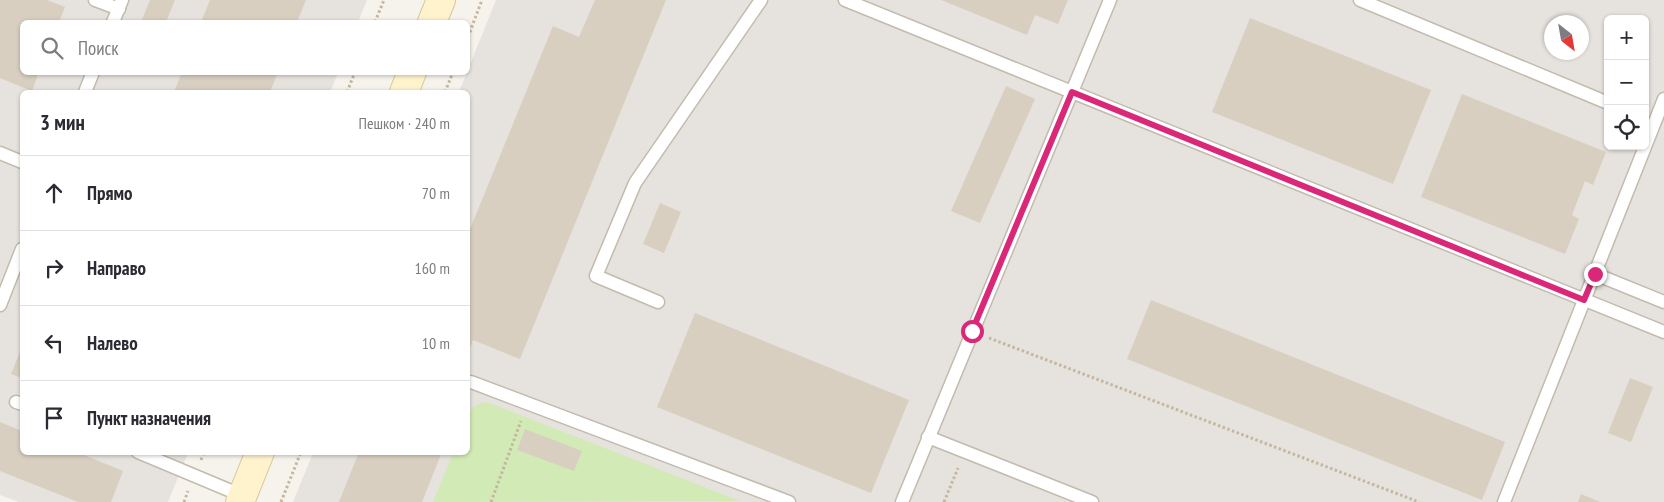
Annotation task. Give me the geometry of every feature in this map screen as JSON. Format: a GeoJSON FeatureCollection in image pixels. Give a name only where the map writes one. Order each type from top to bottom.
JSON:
{"type":"FeatureCollection","features":[{"type":"Feature","properties":{"kind":"main road"},"geometry":{"type":"LineString","coordinates":[[433,20],[441,0]]}},
{"type":"Feature","properties":{"kind":"main road"},"geometry":{"type":"LineString","coordinates":[[405,90],[411,75]]}},
{"type":"Feature","properties":{"kind":"main road"},"geometry":{"type":"LineString","coordinates":[[242,499],[259,455]]}},
{"type":"Feature","properties":{"kind":"lane"},"geometry":{"type":"LineString","coordinates":[[95,0],[120,5],[114,20]]}},
{"type":"Feature","properties":{"kind":"lane"},"geometry":{"type":"LineString","coordinates":[[658,302],[596,276],[634,183],[761,0]]}},
{"type":"Feature","properties":{"kind":"lane"},"geometry":{"type":"LineString","coordinates":[[845,0],[1664,332]]}},
{"type":"Feature","properties":{"kind":"lane"},"geometry":{"type":"LineString","coordinates":[[902,502],[1110,0]]}},
{"type":"Feature","properties":{"kind":"lane"},"geometry":{"type":"LineString","coordinates":[[1360,0],[1604,101]]}},
{"type":"Feature","properties":{"kind":"lane"},"geometry":{"type":"LineString","coordinates":[[86,90],[92,75]]}},
{"type":"Feature","properties":{"kind":"lane"},"geometry":{"type":"LineString","coordinates":[[1504,502],[1595,274],[1650,121],[1664,99]]}},
{"type":"Feature","properties":{"kind":"lane"},"geometry":{"type":"LineString","coordinates":[[0,153],[20,161]]}},
{"type":"Feature","properties":{"kind":"lane"},"geometry":{"type":"LineString","coordinates":[[0,305],[20,254]]}},
{"type":"Feature","properties":{"kind":"lane"},"geometry":{"type":"LineString","coordinates":[[1595,274],[1664,302]]}},
{"type":"Feature","properties":{"kind":"lane"},"geometry":{"type":"LineString","coordinates":[[471,382],[789,502]]}},
{"type":"Feature","properties":{"kind":"lane"},"geometry":{"type":"LineString","coordinates":[[928,438],[1092,502]]}},
{"type":"Feature","properties":{"kind":"lane"},"geometry":{"type":"LineString","coordinates":[[145,455],[242,499]]}},
{"type":"Feature","properties":{"kind":"path"},"geometry":{"type":"LineString","coordinates":[[376,20],[384,0]]}},
{"type":"Feature","properties":{"kind":"path"},"geometry":{"type":"LineString","coordinates":[[470,32],[482,0]]}},
{"type":"Feature","properties":{"kind":"path"},"geometry":{"type":"LineString","coordinates":[[348,90],[354,75]]}},
{"type":"Feature","properties":{"kind":"path"},"geometry":{"type":"LineString","coordinates":[[446,90],[452,75]]}},
{"type":"Feature","properties":{"kind":"path"},"geometry":{"type":"LineString","coordinates":[[972,331],[1419,502]]}},
{"type":"Feature","properties":{"kind":"path"},"geometry":{"type":"LineString","coordinates":[[491,502],[527,403]]}},
{"type":"Feature","properties":{"kind":"path"},"geometry":{"type":"LineString","coordinates":[[944,502],[965,452]]}},
{"type":"Feature","properties":{"kind":"path"},"geometry":{"type":"LineString","coordinates":[[281,502],[300,455]]}},
{"type":"Feature","properties":{"kind":"shaded area"},"geometry":{"type":"Polygon","coordinates":[[[0,0],[367,0],[359,20],[20,20],[20,75],[337,75],[331,90],[20,90],[20,455],[187,455],[168,502],[19,502],[0,495],[0,0]]]}},
{"type":"Feature","properties":{"kind":"shaded area"},"geometry":{"type":"Polygon","coordinates":[[[496,0],[1664,0],[1664,502],[293,502],[312,455],[470,455],[470,90],[460,90],[466,75],[470,75],[470,65],[496,0]]]}},
{"type":"Feature","properties":{"kind":"green space"},"geometry":{"type":"Polygon","coordinates":[[[487,402],[740,501],[433,502],[452,455],[470,455],[470,412],[478,404],[487,402]]]}},
{"type":"Feature","properties":{"kind":"building"},"geometry":{"type":"Polygon","coordinates":[[[0,0],[47,0],[65,7],[60,20],[20,20],[20,75],[38,75],[32,90],[0,78],[0,0]]]}},
{"type":"Feature","properties":{"kind":"building"},"geometry":{"type":"Polygon","coordinates":[[[150,0],[175,0],[167,20],[142,20],[150,0]]]}},
{"type":"Feature","properties":{"kind":"building"},"geometry":{"type":"Polygon","coordinates":[[[210,0],[306,0],[298,20],[202,20],[210,0]]]}},
{"type":"Feature","properties":{"kind":"building"},"geometry":{"type":"Polygon","coordinates":[[[595,0],[666,0],[520,359],[473,340],[470,348],[470,229],[553,26],[579,37],[595,0]]]}},
{"type":"Feature","properties":{"kind":"building"},"geometry":{"type":"Polygon","coordinates":[[[941,0],[1068,0],[1058,24],[1035,15],[1027,35],[941,0]]]}},
{"type":"Feature","properties":{"kind":"building"},"geometry":{"type":"Polygon","coordinates":[[[1250,18],[1431,90],[1393,184],[1212,112],[1250,18]]]}},
{"type":"Feature","properties":{"kind":"building"},"geometry":{"type":"Polygon","coordinates":[[[181,75],[277,75],[271,90],[175,90],[181,75]]]}},
{"type":"Feature","properties":{"kind":"building"},"geometry":{"type":"Polygon","coordinates":[[[1006,86],[1035,99],[980,223],[951,211],[1006,86]]]}},
{"type":"Feature","properties":{"kind":"building"},"geometry":{"type":"Polygon","coordinates":[[[1462,94],[1606,152],[1593,185],[1585,181],[1572,215],[1579,219],[1565,254],[1421,197],[1462,94]]]}},
{"type":"Feature","properties":{"kind":"building"},"geometry":{"type":"Polygon","coordinates":[[[660,203],[681,212],[664,253],[643,244],[660,203]]]}},
{"type":"Feature","properties":{"kind":"building"},"geometry":{"type":"Polygon","coordinates":[[[1151,300],[1505,442],[1482,500],[1127,359],[1151,300]]]}},
{"type":"Feature","properties":{"kind":"building"},"geometry":{"type":"Polygon","coordinates":[[[695,313],[909,400],[871,493],[657,407],[695,313]]]}},
{"type":"Feature","properties":{"kind":"building"},"geometry":{"type":"Polygon","coordinates":[[[20,352],[20,377],[11,374],[20,352]]]}},
{"type":"Feature","properties":{"kind":"building"},"geometry":{"type":"Polygon","coordinates":[[[1630,378],[1653,387],[1631,442],[1608,433],[1630,378]]]}},
{"type":"Feature","properties":{"kind":"building"},"geometry":{"type":"Polygon","coordinates":[[[0,422],[20,430],[20,455],[84,455],[123,471],[111,502],[78,502],[0,471],[0,422]]]}},
{"type":"Feature","properties":{"kind":"building"},"geometry":{"type":"Polygon","coordinates":[[[525,429],[582,451],[574,471],[517,450],[525,429]]]}},
{"type":"Feature","properties":{"kind":"building"},"geometry":{"type":"Polygon","coordinates":[[[358,455],[441,455],[422,502],[339,502],[358,455]]]}},
{"type":"Feature","properties":{"kind":"building"},"geometry":{"type":"Polygon","coordinates":[[[1581,494],[1600,502],[1578,502],[1581,494]]]}},
{"type":"Feature","properties":{"kind":"route"},"geometry":{"type":"LineString","coordinates":[[972,331],[1072,92],[1584,300],[1595,274]]}}]}
